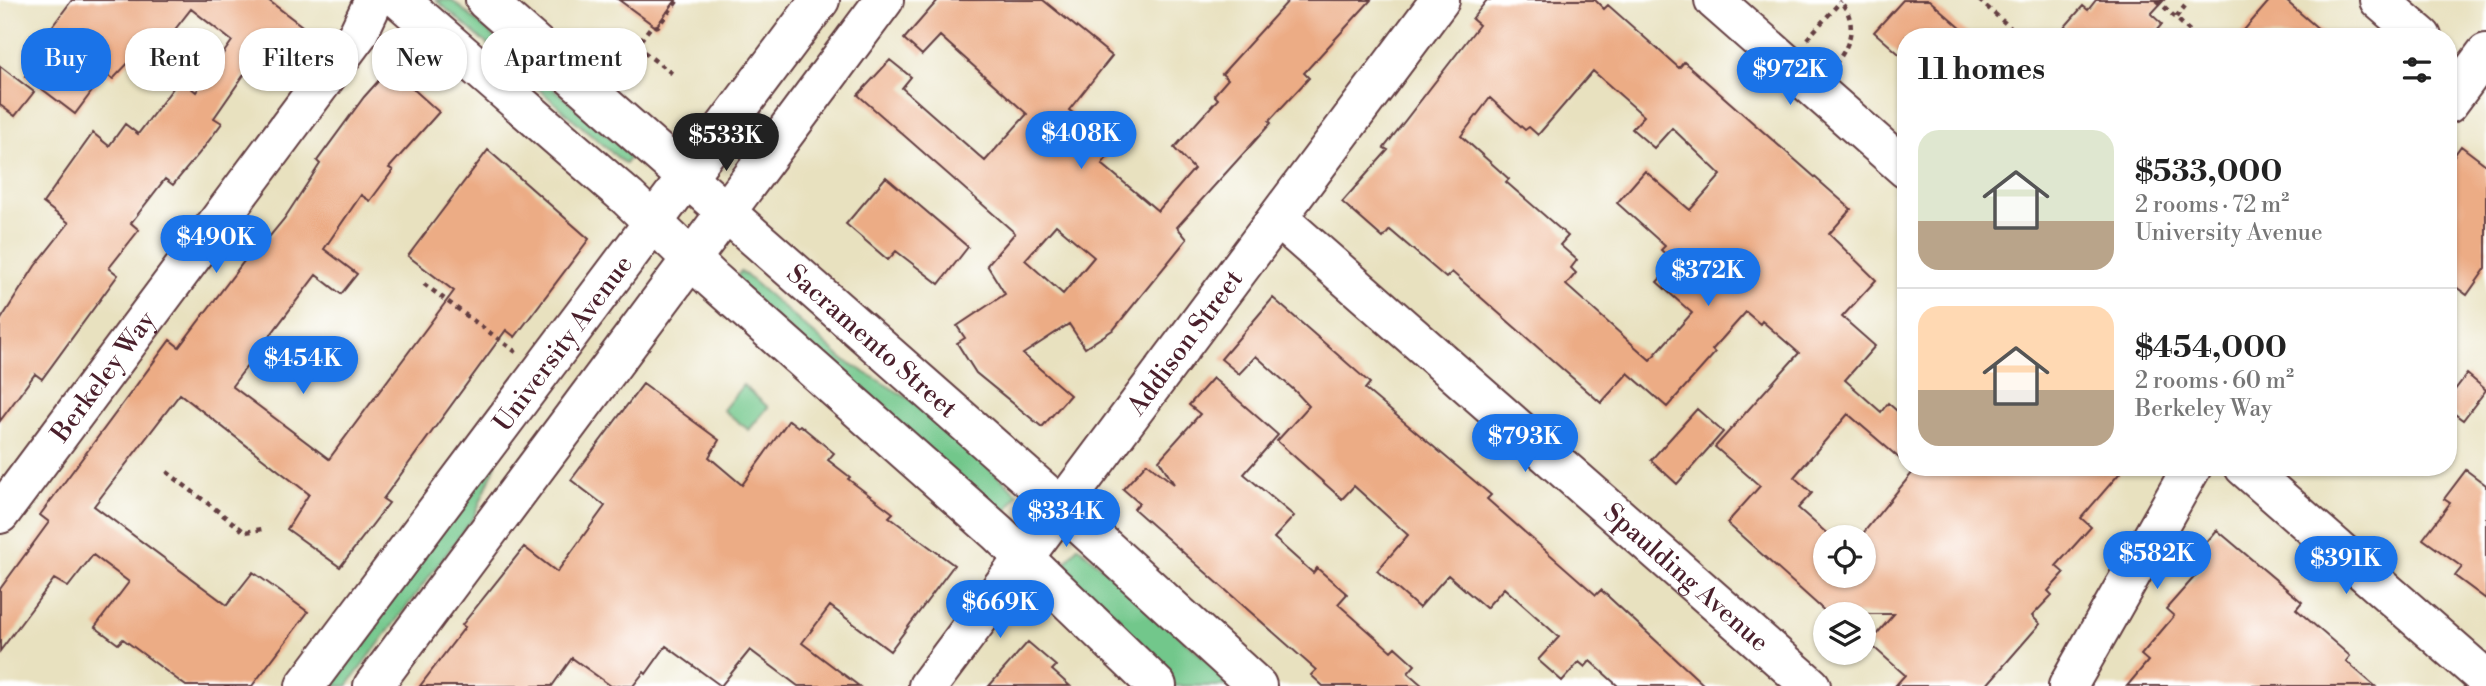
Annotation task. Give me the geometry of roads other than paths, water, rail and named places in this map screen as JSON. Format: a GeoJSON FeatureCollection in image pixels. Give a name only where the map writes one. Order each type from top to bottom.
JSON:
{"type":"FeatureCollection","features":[{"type":"Feature","properties":{"kind":"street","name":"Berkeley Way"},"geometry":{"type":"LineString","coordinates":[[0,514],[358,34],[374,0]]}},
{"type":"Feature","properties":{"kind":"street"},"geometry":{"type":"LineString","coordinates":[[400,0],[507,90],[1024,558],[1157,686]]}},
{"type":"Feature","properties":{"kind":"street","name":"Sacramento Street"},"geometry":{"type":"LineString","coordinates":[[485,0],[1060,506],[1257,686]]}},
{"type":"Feature","properties":{"kind":"street","name":"University Avenue"},"geometry":{"type":"LineString","coordinates":[[305,686],[820,0]]}},
{"type":"Feature","properties":{"kind":"street","name":"University Avenue"},"geometry":{"type":"LineString","coordinates":[[373,686],[884,0]]}},
{"type":"Feature","properties":{"kind":"street","name":"Addison Street"},"geometry":{"type":"LineString","coordinates":[[928,686],[1440,0]]}},
{"type":"Feature","properties":{"kind":"street"},"geometry":{"type":"LineString","coordinates":[[1714,0],[1897,161]]}},
{"type":"Feature","properties":{"kind":"street"},"geometry":{"type":"LineString","coordinates":[[2379,0],[2412,28]]}},
{"type":"Feature","properties":{"kind":"street","name":"Spaulding Avenue"},"geometry":{"type":"LineString","coordinates":[[1278,218],[1811,686]]}},
{"type":"Feature","properties":{"kind":"street"},"geometry":{"type":"LineString","coordinates":[[2068,686],[2187,476]]}},
{"type":"Feature","properties":{"kind":"street"},"geometry":{"type":"LineString","coordinates":[[2254,476],[2486,679]]}}]}
